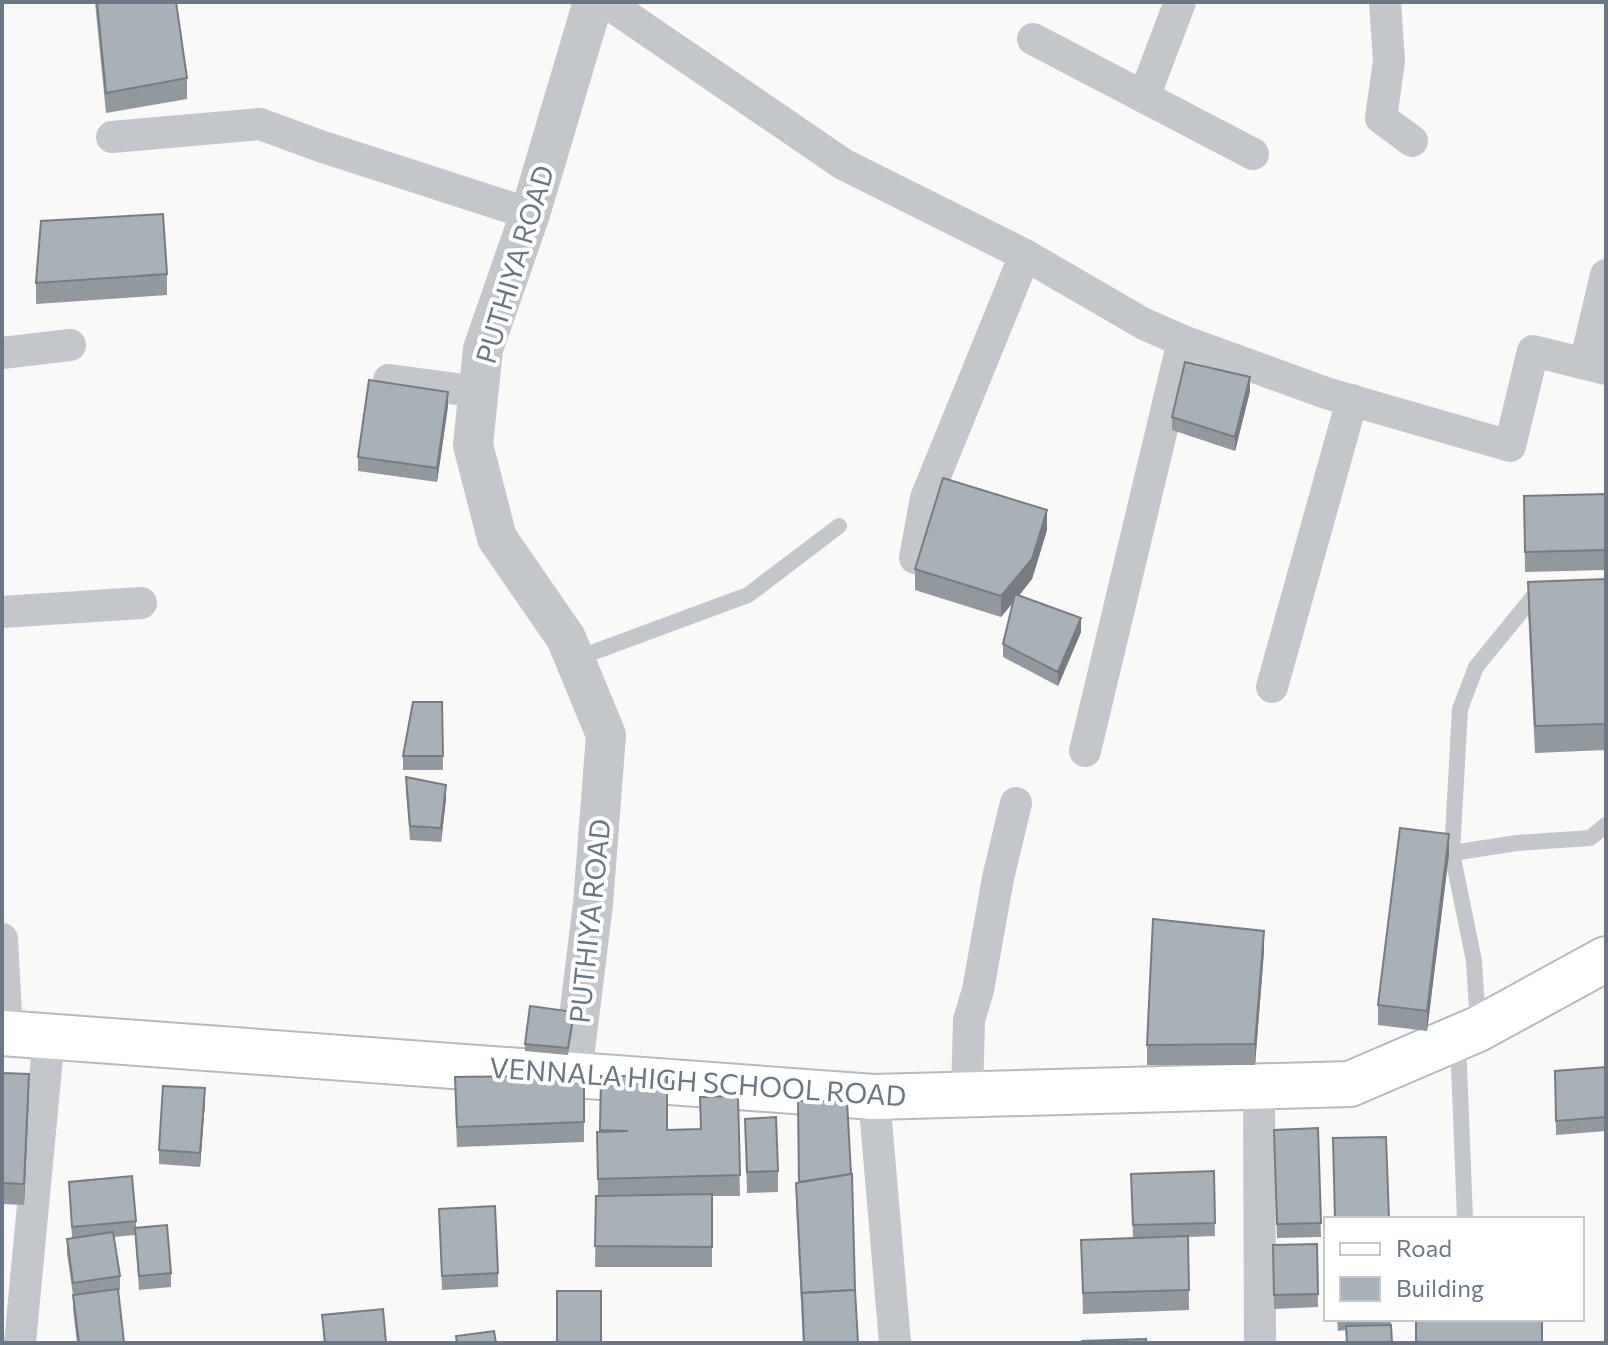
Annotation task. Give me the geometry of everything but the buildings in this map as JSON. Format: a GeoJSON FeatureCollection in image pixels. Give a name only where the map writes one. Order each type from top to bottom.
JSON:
{"type":"FeatureCollection","features":[{"type":"Feature","properties":{"kind":"main road","name":"VENNALA HIGH SCHOOL ROAD"},"geometry":{"type":"LineString","coordinates":[[19,1034],[874,1097],[1350,1084],[1468,1034],[1606,959]]}},
{"type":"Feature","properties":{"kind":"street","name":"PUTHIYA ROAD"},"geometry":{"type":"LineString","coordinates":[[572,1074],[593,904],[606,735],[566,638],[497,538],[473,445],[483,349],[530,214],[593,2]]}},
{"type":"Feature","properties":{"kind":"street"},"geometry":{"type":"LineString","coordinates":[[606,2],[843,164],[1025,255],[1144,324],[1326,393],[1510,446],[1533,351],[1595,366],[1606,275]]}},
{"type":"Feature","properties":{"kind":"street"},"geometry":{"type":"LineString","coordinates":[[1144,97],[1180,2]]}},
{"type":"Feature","properties":{"kind":"street"},"geometry":{"type":"LineString","coordinates":[[1385,2],[1389,61],[1381,118],[1412,141]]}},
{"type":"Feature","properties":{"kind":"street"},"geometry":{"type":"LineString","coordinates":[[1033,39],[1253,154]]}},
{"type":"Feature","properties":{"kind":"street"},"geometry":{"type":"LineString","coordinates":[[112,137],[260,124],[530,214]]}},
{"type":"Feature","properties":{"kind":"street"},"geometry":{"type":"LineString","coordinates":[[915,558],[926,498],[1025,255]]}},
{"type":"Feature","properties":{"kind":"street"},"geometry":{"type":"LineString","coordinates":[[1085,751],[1183,341]]}},
{"type":"Feature","properties":{"kind":"street"},"geometry":{"type":"LineString","coordinates":[[2,353],[70,345]]}},
{"type":"Feature","properties":{"kind":"street"},"geometry":{"type":"LineString","coordinates":[[389,380],[479,392]]}},
{"type":"Feature","properties":{"kind":"street"},"geometry":{"type":"LineString","coordinates":[[1272,687],[1352,400]]}},
{"type":"Feature","properties":{"kind":"street"},"geometry":{"type":"LineString","coordinates":[[2,612],[141,603]]}},
{"type":"Feature","properties":{"kind":"street"},"geometry":{"type":"LineString","coordinates":[[967,1095],[969,1020],[978,990],[995,892],[1016,803]]}},
{"type":"Feature","properties":{"kind":"street"},"geometry":{"type":"LineString","coordinates":[[2,939],[19,1034],[20,1343]]}},
{"type":"Feature","properties":{"kind":"street"},"geometry":{"type":"LineString","coordinates":[[1259,1086],[1260,1343]]}},
{"type":"Feature","properties":{"kind":"street"},"geometry":{"type":"LineString","coordinates":[[874,1097],[895,1343]]}},
{"type":"Feature","properties":{"kind":"lane"},"geometry":{"type":"LineString","coordinates":[[575,659],[748,595],[839,526]]}},
{"type":"Feature","properties":{"kind":"lane"},"geometry":{"type":"LineString","coordinates":[[1465,1217],[1468,1034],[1474,961],[1452,853],[1460,709],[1476,667],[1538,591],[1565,589]]}},
{"type":"Feature","properties":{"kind":"lane"},"geometry":{"type":"LineString","coordinates":[[1452,853],[1517,843],[1590,838],[1606,825]]}}]}
